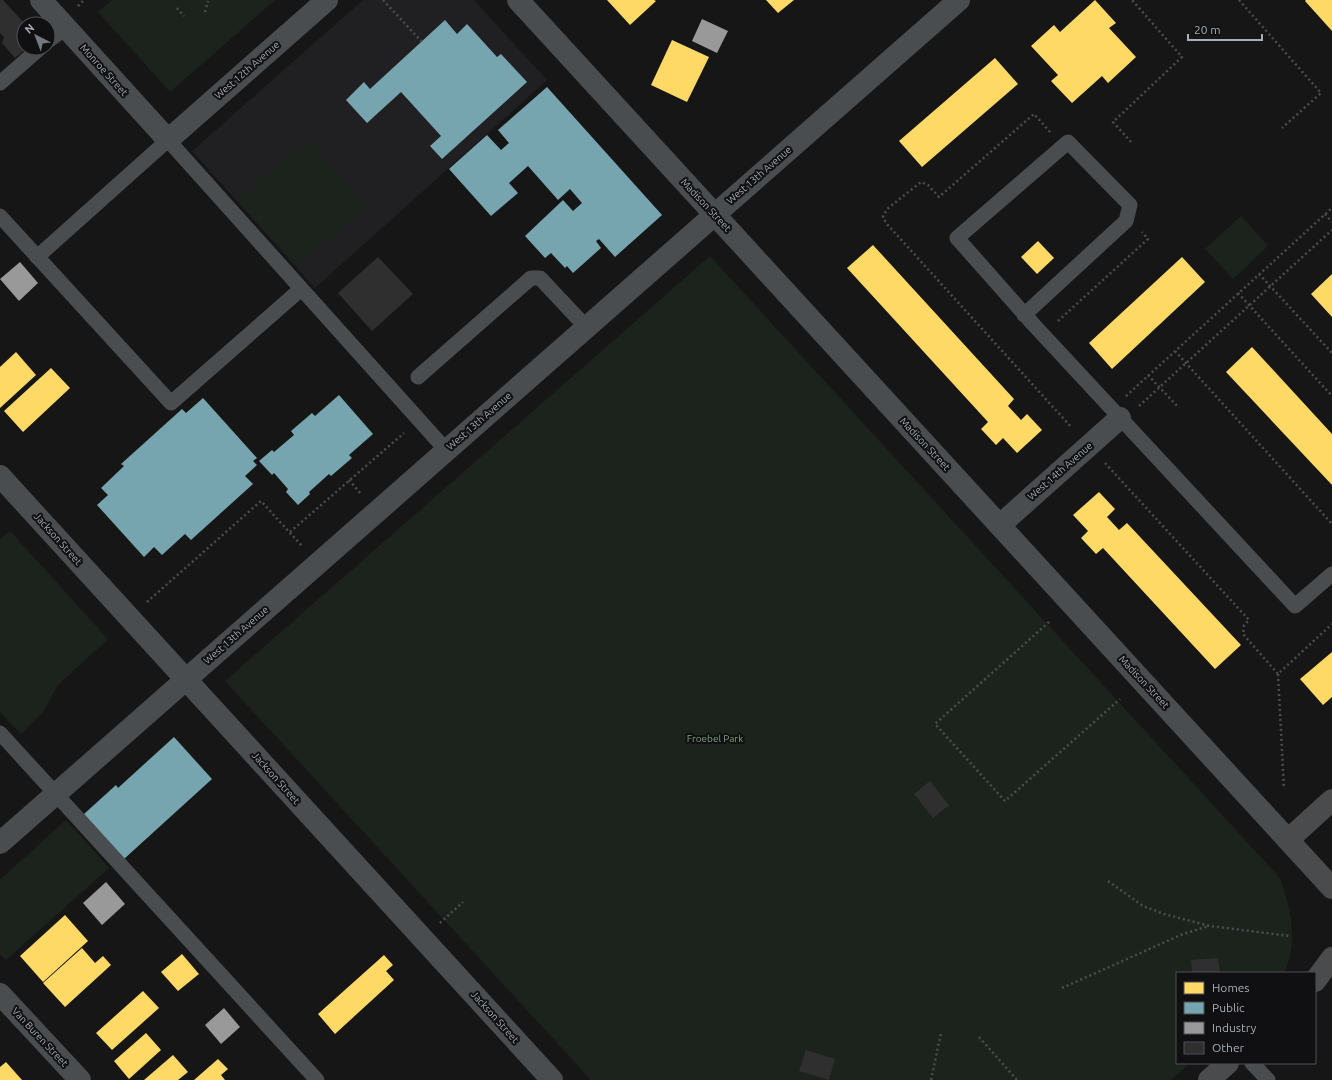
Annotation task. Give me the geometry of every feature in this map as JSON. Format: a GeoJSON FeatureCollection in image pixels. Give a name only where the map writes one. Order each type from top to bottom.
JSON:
{"type":"FeatureCollection","features":[{"type":"Feature","properties":{"kind":"main road"},"geometry":{"type":"LineString","coordinates":[[1288,840],[1332,800]]}},
{"type":"Feature","properties":{"kind":"main road","name":"Madison Street"},"geometry":{"type":"LineString","coordinates":[[1288,840],[1332,888]]}},
{"type":"Feature","properties":{"kind":"main road"},"geometry":{"type":"LineString","coordinates":[[1316,980],[1332,958]]}},
{"type":"Feature","properties":{"kind":"main road"},"geometry":{"type":"LineString","coordinates":[[1209,1080],[1227,1064]]}},
{"type":"Feature","properties":{"kind":"street","name":"Monroe Street"},"geometry":{"type":"LineString","coordinates":[[41,0],[168,140]]}},
{"type":"Feature","properties":{"kind":"street","name":"West 12th Avenue"},"geometry":{"type":"LineString","coordinates":[[168,140],[327,0]]}},
{"type":"Feature","properties":{"kind":"street","name":"Madison Street"},"geometry":{"type":"LineString","coordinates":[[518,0],[1288,840]]}},
{"type":"Feature","properties":{"kind":"street","name":"West 13th Avenue"},"geometry":{"type":"LineString","coordinates":[[0,843],[959,0]]}},
{"type":"Feature","properties":{"kind":"street","name":"West 14th Avenue"},"geometry":{"type":"LineString","coordinates":[[1000,525],[1125,409]]}},
{"type":"Feature","properties":{"kind":"street","name":"Jackson Street"},"geometry":{"type":"LineString","coordinates":[[0,476],[552,1080]]}},
{"type":"Feature","properties":{"kind":"street","name":"Van Buren Street"},"geometry":{"type":"LineString","coordinates":[[0,994],[80,1080]]}},
{"type":"Feature","properties":{"kind":"lane"},"geometry":{"type":"LineString","coordinates":[[56,35],[66,28]]}},
{"type":"Feature","properties":{"kind":"lane"},"geometry":{"type":"LineString","coordinates":[[0,83],[31,56]]}},
{"type":"Feature","properties":{"kind":"lane"},"geometry":{"type":"LineString","coordinates":[[37,257],[168,140],[446,450]]}},
{"type":"Feature","properties":{"kind":"lane"},"geometry":{"type":"LineString","coordinates":[[1024,314],[1126,221],[1130,205],[1068,142],[957,238],[1024,314],[1125,409],[1295,606],[1332,574]]}},
{"type":"Feature","properties":{"kind":"lane"},"geometry":{"type":"LineString","coordinates":[[0,216],[171,403],[301,289]]}},
{"type":"Feature","properties":{"kind":"lane"},"geometry":{"type":"LineString","coordinates":[[418,376],[531,278],[540,278],[587,328]]}},
{"type":"Feature","properties":{"kind":"lane"},"geometry":{"type":"LineString","coordinates":[[0,732],[317,1080]]}},
{"type":"Feature","properties":{"kind":"lane"},"geometry":{"type":"LineString","coordinates":[[1253,1064],[1268,1080]]}},
{"type":"Feature","properties":{"kind":"path"},"geometry":{"type":"LineString","coordinates":[[78,6],[84,0]]}},
{"type":"Feature","properties":{"kind":"path"},"geometry":{"type":"LineString","coordinates":[[205,12],[208,0]]}},
{"type":"Feature","properties":{"kind":"path"},"geometry":{"type":"LineString","coordinates":[[383,0],[422,42]]}},
{"type":"Feature","properties":{"kind":"path"},"geometry":{"type":"LineString","coordinates":[[1131,142],[1112,122],[1182,57],[1132,0]]}},
{"type":"Feature","properties":{"kind":"path"},"geometry":{"type":"LineString","coordinates":[[1241,0],[1321,93],[1282,128]]}},
{"type":"Feature","properties":{"kind":"path"},"geometry":{"type":"LineString","coordinates":[[177,8],[184,16]]}},
{"type":"Feature","properties":{"kind":"path"},"geometry":{"type":"LineString","coordinates":[[1125,409],[1148,375],[1332,208]]}},
{"type":"Feature","properties":{"kind":"path"},"geometry":{"type":"LineString","coordinates":[[1325,214],[1332,222]]}},
{"type":"Feature","properties":{"kind":"path"},"geometry":{"type":"LineString","coordinates":[[1055,324],[1148,239],[1127,216]]}},
{"type":"Feature","properties":{"kind":"path"},"geometry":{"type":"LineString","coordinates":[[1125,409],[1160,387],[1332,230]]}},
{"type":"Feature","properties":{"kind":"path"},"geometry":{"type":"LineString","coordinates":[[1259,274],[1332,353]]}},
{"type":"Feature","properties":{"kind":"path"},"geometry":{"type":"LineString","coordinates":[[1238,293],[1332,396]]}},
{"type":"Feature","properties":{"kind":"path"},"geometry":{"type":"LineString","coordinates":[[1175,351],[1332,524]]}},
{"type":"Feature","properties":{"kind":"path"},"geometry":{"type":"LineString","coordinates":[[1148,375],[1179,408]]}},
{"type":"Feature","properties":{"kind":"path"},"geometry":{"type":"LineString","coordinates":[[290,532],[419,420]]}},
{"type":"Feature","properties":{"kind":"path"},"geometry":{"type":"LineString","coordinates":[[1100,458],[1249,620],[1244,625],[1243,634],[1278,674],[1284,789]]}},
{"type":"Feature","properties":{"kind":"path"},"geometry":{"type":"LineString","coordinates":[[349,480],[361,494]]}},
{"type":"Feature","properties":{"kind":"path"},"geometry":{"type":"LineString","coordinates":[[147,602],[261,501],[302,546]]}},
{"type":"Feature","properties":{"kind":"path"},"geometry":{"type":"LineString","coordinates":[[1049,622],[936,724],[1006,801],[1120,699]]}},
{"type":"Feature","properties":{"kind":"path"},"geometry":{"type":"LineString","coordinates":[[1278,674],[1332,624]]}},
{"type":"Feature","properties":{"kind":"path"},"geometry":{"type":"LineString","coordinates":[[1108,881],[1152,910],[1210,926],[1290,936]]}},
{"type":"Feature","properties":{"kind":"path"},"geometry":{"type":"LineString","coordinates":[[440,923],[463,902]]}},
{"type":"Feature","properties":{"kind":"path"},"geometry":{"type":"LineString","coordinates":[[1062,988],[1183,934],[1210,926]]}},
{"type":"Feature","properties":{"kind":"path"},"geometry":{"type":"LineString","coordinates":[[931,1080],[941,1033]]}},
{"type":"Feature","properties":{"kind":"path"},"geometry":{"type":"LineString","coordinates":[[979,1038],[1017,1080]]}},
{"type":"Feature","properties":{"kind":"shaded area"},"geometry":{"type":"Polygon","coordinates":[[[363,0],[474,0],[547,80],[315,288],[192,151],[363,0]]]}},
{"type":"Feature","properties":{"kind":"green space"},"geometry":{"type":"Polygon","coordinates":[[[112,0],[275,0],[170,92],[98,12],[112,0]]]}},
{"type":"Feature","properties":{"kind":"green space"},"geometry":{"type":"Polygon","coordinates":[[[309,139],[368,207],[296,267],[237,198],[309,139]]]}},
{"type":"Feature","properties":{"kind":"green space"},"geometry":{"type":"Polygon","coordinates":[[[1241,216],[1268,246],[1233,279],[1205,249],[1241,216]]]}},
{"type":"Feature","properties":{"kind":"green space","name":"Froebel Park"},"geometry":{"type":"Polygon","coordinates":[[[710,256],[1280,878],[1292,926],[1289,961],[1284,972],[1176,972],[1176,1064],[1189,1064],[1171,1080],[591,1080],[225,681],[710,256]]]}},
{"type":"Feature","properties":{"kind":"green space"},"geometry":{"type":"Polygon","coordinates":[[[10,531],[108,639],[58,685],[43,712],[21,734],[0,712],[0,540],[10,531]]]}},
{"type":"Feature","properties":{"kind":"green space"},"geometry":{"type":"Polygon","coordinates":[[[66,820],[109,868],[6,960],[0,954],[0,880],[66,820]]]}},
{"type":"Feature","properties":{"kind":"building: Homes"},"geometry":{"type":"Polygon","coordinates":[[[607,0],[654,0],[656,1],[630,25],[607,0]]]}},
{"type":"Feature","properties":{"kind":"building: Homes"},"geometry":{"type":"Polygon","coordinates":[[[766,0],[794,0],[778,13],[766,0]]]}},
{"type":"Feature","properties":{"kind":"building: Homes"},"geometry":{"type":"Polygon","coordinates":[[[1095,0],[1116,23],[1109,28],[1136,57],[1108,83],[1102,76],[1072,103],[1051,81],[1058,75],[1031,46],[1054,25],[1060,32],[1095,0]]]}},
{"type":"Feature","properties":{"kind":"building: Homes"},"geometry":{"type":"Polygon","coordinates":[[[1332,0],[1332,31],[1305,1],[1332,0]]]}},
{"type":"Feature","properties":{"kind":"building: Homes"},"geometry":{"type":"Polygon","coordinates":[[[672,40],[709,57],[687,102],[651,85],[672,40]]]}},
{"type":"Feature","properties":{"kind":"building: Homes"},"geometry":{"type":"Polygon","coordinates":[[[995,58],[1018,84],[922,167],[899,141],[995,58]]]}},
{"type":"Feature","properties":{"kind":"building: Homes"},"geometry":{"type":"Polygon","coordinates":[[[1038,241],[1054,258],[1037,274],[1021,257],[1038,241]]]}},
{"type":"Feature","properties":{"kind":"building: Homes"},"geometry":{"type":"Polygon","coordinates":[[[873,245],[1014,399],[1008,406],[1021,420],[1027,414],[1042,430],[1017,453],[1003,438],[996,445],[981,429],[988,422],[847,268],[873,245]]]}},
{"type":"Feature","properties":{"kind":"building: Homes"},"geometry":{"type":"Polygon","coordinates":[[[1182,257],[1205,282],[1112,369],[1089,343],[1182,257]]]}},
{"type":"Feature","properties":{"kind":"building: Homes"},"geometry":{"type":"Polygon","coordinates":[[[1332,274],[1332,317],[1311,294],[1332,274]]]}},
{"type":"Feature","properties":{"kind":"building: Homes"},"geometry":{"type":"Polygon","coordinates":[[[1252,347],[1332,434],[1332,485],[1226,372],[1252,347]]]}},
{"type":"Feature","properties":{"kind":"building: Homes"},"geometry":{"type":"Polygon","coordinates":[[[16,352],[36,375],[0,408],[0,367],[16,352]]]}},
{"type":"Feature","properties":{"kind":"building: Homes"},"geometry":{"type":"Polygon","coordinates":[[[51,368],[70,388],[23,432],[4,411],[51,368]]]}},
{"type":"Feature","properties":{"kind":"building: Homes"},"geometry":{"type":"Polygon","coordinates":[[[1099,492],[1115,509],[1107,517],[1119,530],[1127,523],[1241,645],[1215,669],[1103,548],[1096,554],[1081,538],[1088,531],[1073,515],[1099,492]]]}},
{"type":"Feature","properties":{"kind":"building: Homes"},"geometry":{"type":"Polygon","coordinates":[[[1332,652],[1332,697],[1323,705],[1300,679],[1332,652]]]}},
{"type":"Feature","properties":{"kind":"building: Homes"},"geometry":{"type":"Polygon","coordinates":[[[65,915],[88,941],[43,982],[20,956],[65,915]]]}},
{"type":"Feature","properties":{"kind":"building: Homes"},"geometry":{"type":"Polygon","coordinates":[[[82,948],[95,963],[103,956],[111,965],[65,1007],[43,983],[82,948]]]}},
{"type":"Feature","properties":{"kind":"building: Homes"},"geometry":{"type":"Polygon","coordinates":[[[182,954],[199,974],[178,991],[161,972],[182,954]]]}},
{"type":"Feature","properties":{"kind":"building: Homes"},"geometry":{"type":"Polygon","coordinates":[[[384,955],[393,965],[386,971],[394,980],[335,1034],[318,1014],[384,955]]]}},
{"type":"Feature","properties":{"kind":"building: Homes"},"geometry":{"type":"Polygon","coordinates":[[[143,991],[159,1008],[112,1050],[96,1033],[143,991]]]}},
{"type":"Feature","properties":{"kind":"building: Homes"},"geometry":{"type":"Polygon","coordinates":[[[146,1033],[161,1050],[129,1079],[114,1061],[146,1033]]]}},
{"type":"Feature","properties":{"kind":"building: Homes"},"geometry":{"type":"Polygon","coordinates":[[[173,1055],[188,1072],[178,1080],[144,1080],[173,1055]]]}},
{"type":"Feature","properties":{"kind":"building: Homes"},"geometry":{"type":"Polygon","coordinates":[[[218,1059],[228,1069],[221,1075],[225,1080],[194,1080],[218,1059]]]}},
{"type":"Feature","properties":{"kind":"building: Homes"},"geometry":{"type":"Polygon","coordinates":[[[6,1062],[22,1080],[0,1080],[0,1067],[6,1062]]]}},
{"type":"Feature","properties":{"kind":"building: Public"},"geometry":{"type":"Polygon","coordinates":[[[445,20],[457,34],[467,24],[497,57],[501,54],[527,82],[442,159],[430,146],[441,136],[401,92],[367,123],[346,100],[364,82],[370,89],[445,20]]]}},
{"type":"Feature","properties":{"kind":"building: Public"},"geometry":{"type":"Polygon","coordinates":[[[547,87],[662,215],[615,257],[599,239],[596,241],[601,248],[573,273],[567,266],[565,268],[551,253],[545,258],[525,236],[563,200],[573,211],[582,203],[570,189],[558,200],[528,166],[509,183],[518,193],[491,216],[449,169],[487,135],[501,150],[509,143],[498,130],[547,87]]]}},
{"type":"Feature","properties":{"kind":"building: Public"},"geometry":{"type":"Polygon","coordinates":[[[339,395],[373,434],[349,455],[352,458],[331,476],[329,474],[309,492],[310,494],[298,505],[286,492],[288,489],[274,473],[272,475],[259,461],[272,450],[274,452],[294,435],[291,431],[312,413],[315,416],[339,395]]]}},
{"type":"Feature","properties":{"kind":"building: Public"},"geometry":{"type":"Polygon","coordinates":[[[203,398],[257,458],[253,461],[257,465],[245,476],[253,484],[191,540],[185,534],[162,555],[154,547],[144,557],[97,505],[108,495],[101,488],[124,466],[121,464],[182,409],[186,413],[203,398]]]}},
{"type":"Feature","properties":{"kind":"building: Public"},"geometry":{"type":"Polygon","coordinates":[[[174,737],[212,779],[124,859],[84,814],[116,785],[118,788],[174,737]]]}},
{"type":"Feature","properties":{"kind":"building: Industry"},"geometry":{"type":"Polygon","coordinates":[[[702,19],[728,31],[717,53],[692,41],[702,19]]]}},
{"type":"Feature","properties":{"kind":"building: Industry"},"geometry":{"type":"Polygon","coordinates":[[[20,262],[38,283],[19,301],[0,279],[20,262]]]}},
{"type":"Feature","properties":{"kind":"building: Industry"},"geometry":{"type":"Polygon","coordinates":[[[106,882],[125,904],[102,925],[83,903],[106,882]]]}},
{"type":"Feature","properties":{"kind":"building: Industry"},"geometry":{"type":"Polygon","coordinates":[[[224,1008],[240,1027],[221,1044],[205,1025],[224,1008]]]}},
{"type":"Feature","properties":{"kind":"building: Other"},"geometry":{"type":"Polygon","coordinates":[[[0,0],[3,0],[18,16],[16,16],[16,56],[17,56],[15,58],[2,43],[4,37],[0,33],[0,0]]]}},
{"type":"Feature","properties":{"kind":"building: Other"},"geometry":{"type":"Polygon","coordinates":[[[378,257],[413,294],[372,331],[338,293],[378,257]]]}},
{"type":"Feature","properties":{"kind":"building: Other"},"geometry":{"type":"Polygon","coordinates":[[[930,781],[949,805],[933,818],[914,794],[930,781]]]}},
{"type":"Feature","properties":{"kind":"building: Other"},"geometry":{"type":"Polygon","coordinates":[[[1218,958],[1220,972],[1192,972],[1191,960],[1218,958]]]}},
{"type":"Feature","properties":{"kind":"building: Other"},"geometry":{"type":"Polygon","coordinates":[[[806,1050],[835,1059],[829,1080],[799,1071],[806,1050]]]}}]}
